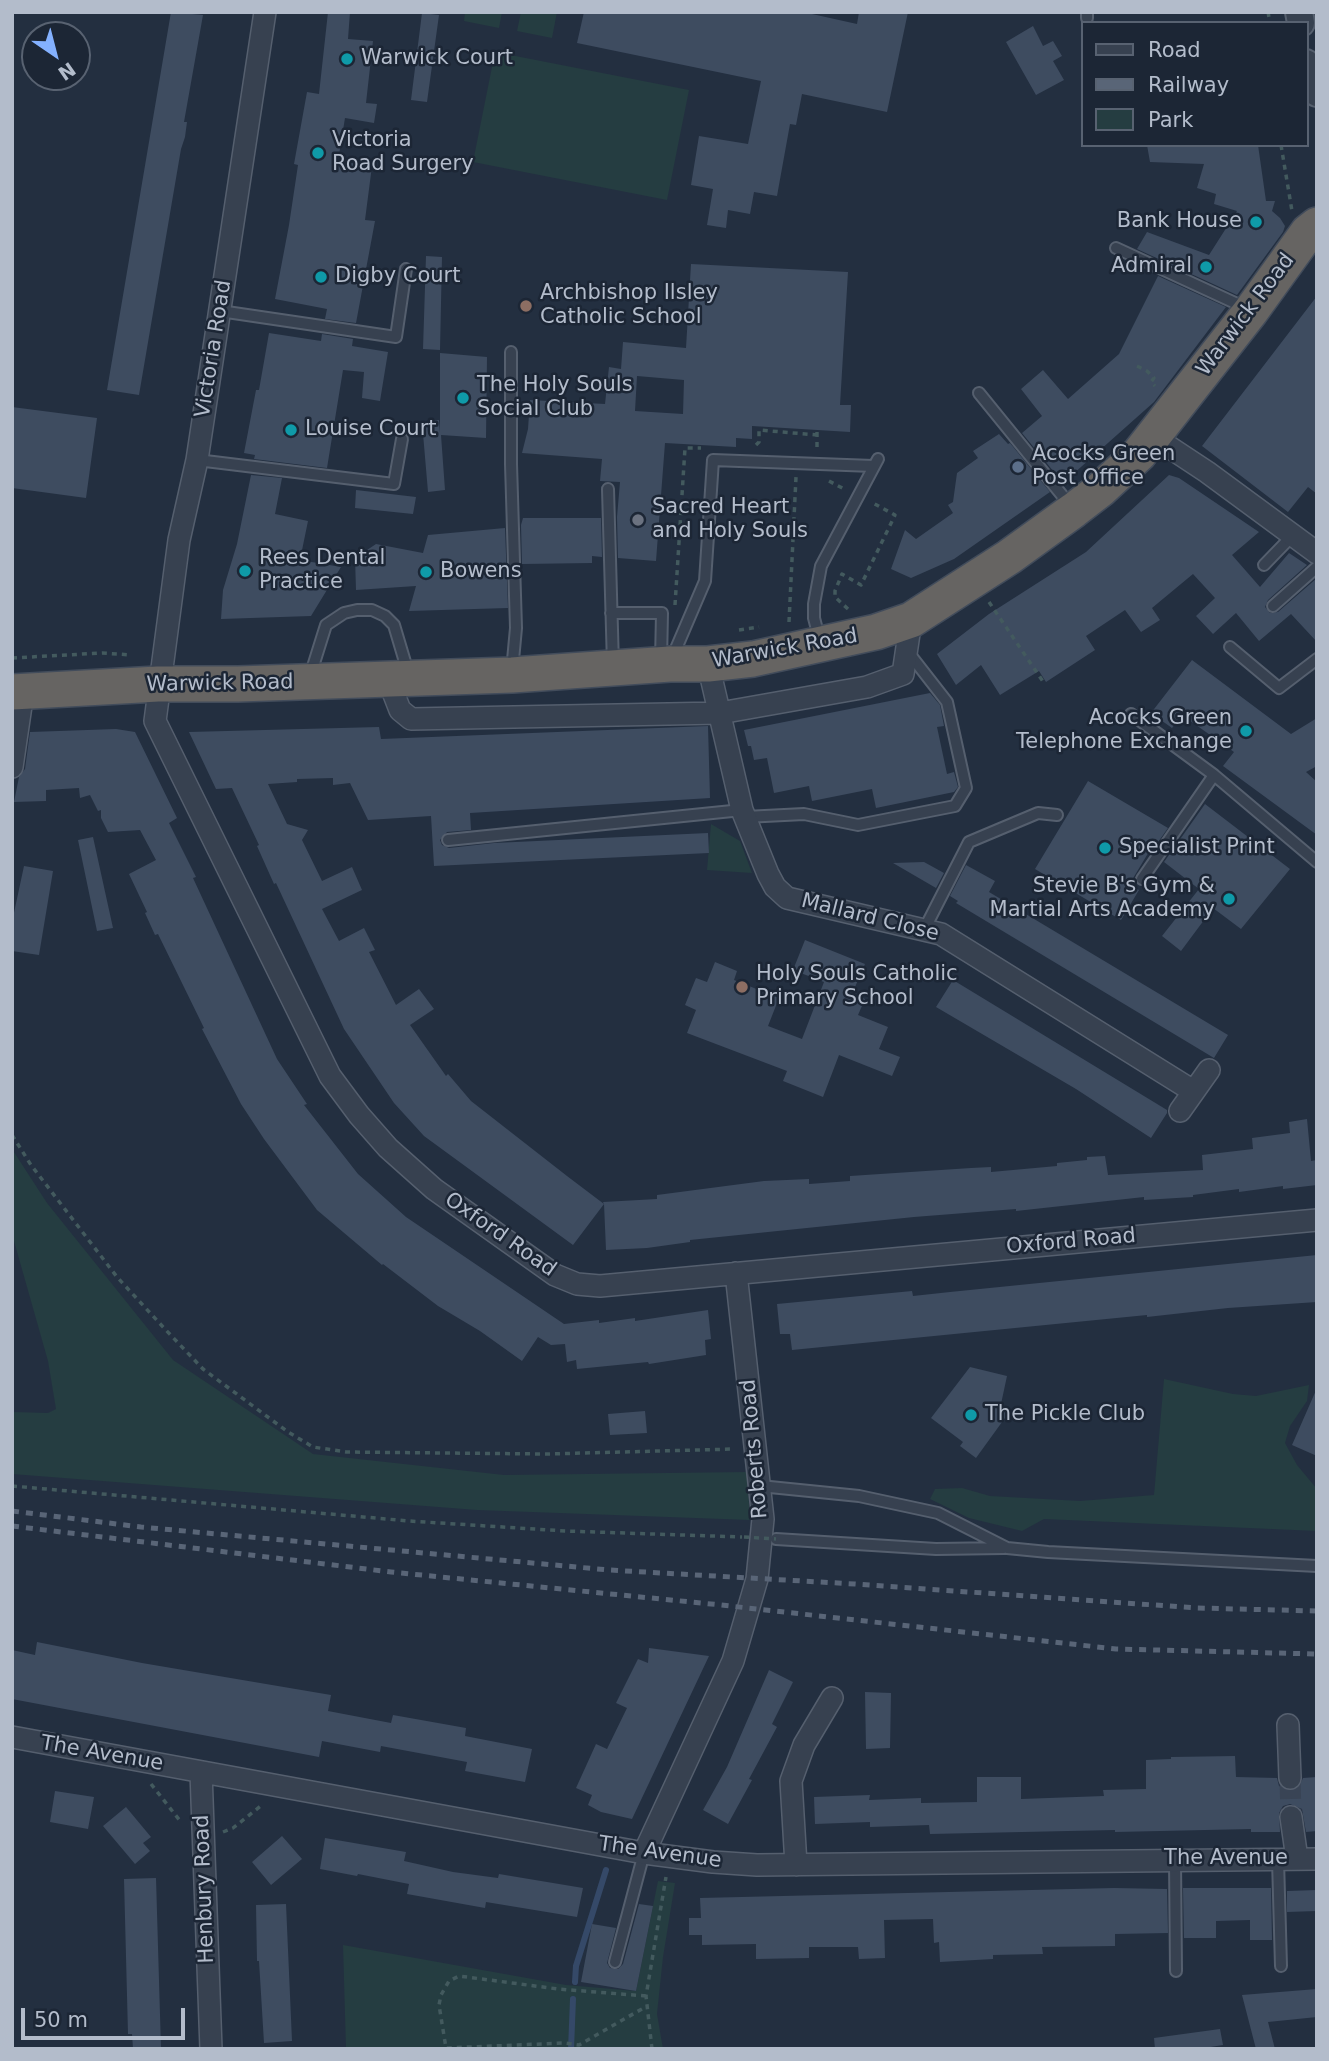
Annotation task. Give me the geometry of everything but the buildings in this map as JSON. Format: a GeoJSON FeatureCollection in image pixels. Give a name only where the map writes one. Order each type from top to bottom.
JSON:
{"type":"FeatureCollection","features":[{"type":"Feature","properties":{"kind":"highway","name":"Warwick Road"},"geometry":{"type":"LineString","coordinates":[[18,692],[158,684],[309,682],[708,664],[753,659],[876,632],[909,635],[973,581],[1074,510],[1139,454],[1312,229],[1317,199]]}},
{"type":"Feature","properties":{"kind":"street","name":"Victoria Road"},"geometry":{"type":"LineString","coordinates":[[158,684],[179,540],[197,460],[265,12]]}},
{"type":"Feature","properties":{"kind":"street"},"geometry":{"type":"LineString","coordinates":[[1308,76],[1317,93]]}},
{"type":"Feature","properties":{"kind":"street"},"geometry":{"type":"LineString","coordinates":[[1154,437],[1207,472],[1317,553]]}},
{"type":"Feature","properties":{"kind":"street"},"geometry":{"type":"LineString","coordinates":[[398,678],[400,710],[411,719],[720,713],[867,687],[903,674],[909,635]]}},
{"type":"Feature","properties":{"kind":"street","name":"Mallard Close"},"geometry":{"type":"LineString","coordinates":[[708,664],[743,813],[768,874],[775,887],[787,898],[941,934],[1193,1091]]}},
{"type":"Feature","properties":{"kind":"street","name":"Oxford Road"},"geometry":{"type":"LineString","coordinates":[[158,684],[155,721],[330,1076],[388,1148],[434,1189],[555,1275],[577,1284],[600,1286],[1317,1220]]}},
{"type":"Feature","properties":{"kind":"street"},"geometry":{"type":"LineString","coordinates":[[12,767],[18,692]]}},
{"type":"Feature","properties":{"kind":"street"},"geometry":{"type":"LineString","coordinates":[[1180,1111],[1209,1070]]}},
{"type":"Feature","properties":{"kind":"street","name":"Roberts Road"},"geometry":{"type":"LineString","coordinates":[[644,1853],[733,1661],[757,1579],[763,1519],[736,1273]]}},
{"type":"Feature","properties":{"kind":"street"},"geometry":{"type":"LineString","coordinates":[[796,1865],[791,1781],[804,1745],[832,1698]]}},
{"type":"Feature","properties":{"kind":"street"},"geometry":{"type":"LineString","coordinates":[[1288,1725],[1290,1778]]}},
{"type":"Feature","properties":{"kind":"street","name":"The Avenue"},"geometry":{"type":"LineString","coordinates":[[12,1737],[672,1858],[757,1865],[1297,1859]]}},
{"type":"Feature","properties":{"kind":"street","name":"Henbury Road"},"geometry":{"type":"LineString","coordinates":[[201,1772],[211,2049]]}},
{"type":"Feature","properties":{"kind":"street"},"geometry":{"type":"LineString","coordinates":[[1291,1816],[1297,1859]]}},
{"type":"Feature","properties":{"kind":"lane"},"geometry":{"type":"LineString","coordinates":[[1116,247],[1251,311]]}},
{"type":"Feature","properties":{"kind":"lane"},"geometry":{"type":"LineString","coordinates":[[220,311],[396,337],[407,269]]}},
{"type":"Feature","properties":{"kind":"lane"},"geometry":{"type":"LineString","coordinates":[[511,352],[516,628],[512,674]]}},
{"type":"Feature","properties":{"kind":"lane"},"geometry":{"type":"LineString","coordinates":[[979,393],[1074,510]]}},
{"type":"Feature","properties":{"kind":"lane"},"geometry":{"type":"LineString","coordinates":[[197,460],[394,484],[402,439]]}},
{"type":"Feature","properties":{"kind":"lane"},"geometry":{"type":"LineString","coordinates":[[665,664],[705,580],[713,460],[875,463],[821,566],[816,585],[814,618],[821,644]]}},
{"type":"Feature","properties":{"kind":"lane"},"geometry":{"type":"LineString","coordinates":[[608,489],[613,668]]}},
{"type":"Feature","properties":{"kind":"lane"},"geometry":{"type":"LineString","coordinates":[[1264,565],[1293,535]]}},
{"type":"Feature","properties":{"kind":"lane"},"geometry":{"type":"LineString","coordinates":[[1273,607],[1317,567]]}},
{"type":"Feature","properties":{"kind":"lane"},"geometry":{"type":"LineString","coordinates":[[309,682],[326,625],[344,612],[357,610],[372,610],[385,616],[394,625],[403,650],[398,678]]}},
{"type":"Feature","properties":{"kind":"lane"},"geometry":{"type":"LineString","coordinates":[[611,613],[662,613],[665,664]]}},
{"type":"Feature","properties":{"kind":"lane"},"geometry":{"type":"LineString","coordinates":[[448,841],[743,813],[804,814],[858,825],[955,806],[966,788],[947,702],[909,635]]}},
{"type":"Feature","properties":{"kind":"lane"},"geometry":{"type":"LineString","coordinates":[[1230,647],[1279,688],[1317,659]]}},
{"type":"Feature","properties":{"kind":"lane"},"geometry":{"type":"LineString","coordinates":[[1131,714],[1214,775],[1317,862]]}},
{"type":"Feature","properties":{"kind":"lane"},"geometry":{"type":"LineString","coordinates":[[1142,879],[1214,775]]}},
{"type":"Feature","properties":{"kind":"lane"},"geometry":{"type":"LineString","coordinates":[[924,930],[969,842],[1038,813],[1057,815]]}},
{"type":"Feature","properties":{"kind":"lane"},"geometry":{"type":"LineString","coordinates":[[760,1486],[859,1496],[938,1513],[1007,1548]]}},
{"type":"Feature","properties":{"kind":"lane"},"geometry":{"type":"LineString","coordinates":[[776,1539],[936,1549],[1007,1548],[1317,1566]]}},
{"type":"Feature","properties":{"kind":"lane"},"geometry":{"type":"LineString","coordinates":[[615,1962],[644,1853]]}},
{"type":"Feature","properties":{"kind":"lane"},"geometry":{"type":"LineString","coordinates":[[1281,1966],[1297,1859]]}},
{"type":"Feature","properties":{"kind":"lane"},"geometry":{"type":"LineString","coordinates":[[1175,1860],[1177,1971]]}},
{"type":"Feature","properties":{"kind":"path"},"geometry":{"type":"LineString","coordinates":[[1281,147],[1294,225],[1312,229]]}},
{"type":"Feature","properties":{"kind":"path"},"geometry":{"type":"LineString","coordinates":[[789,622],[797,474],[806,474]]}},
{"type":"Feature","properties":{"kind":"path"},"geometry":{"type":"LineString","coordinates":[[850,611],[835,597],[842,574],[861,585],[895,515],[858,495]]}},
{"type":"Feature","properties":{"kind":"path"},"geometry":{"type":"LineString","coordinates":[[973,581],[1044,683]]}},
{"type":"Feature","properties":{"kind":"path"},"geometry":{"type":"LineString","coordinates":[[12,1135],[117,1277],[164,1328],[203,1368],[288,1432],[313,1447],[346,1452],[547,1454],[757,1448]]}},
{"type":"Feature","properties":{"kind":"path"},"geometry":{"type":"LineString","coordinates":[[12,1486],[410,1521],[565,1531],[776,1539]]}},
{"type":"Feature","properties":{"kind":"path"},"geometry":{"type":"LineString","coordinates":[[652,2049],[646,1996],[662,1891],[672,1858]]}},
{"type":"Feature","properties":{"kind":"path"},"geometry":{"type":"LineString","coordinates":[[646,1996],[558,1989],[459,1976],[449,1981],[439,2005],[446,2049],[564,2043],[579,2045],[647,2006]]}},
{"type":"Feature","properties":{"kind":"green space"},"geometry":{"type":"Polygon","coordinates":[[[465,12],[502,12],[499,28],[464,21],[465,12]]]}},
{"type":"Feature","properties":{"kind":"green space"},"geometry":{"type":"Polygon","coordinates":[[[521,12],[557,12],[552,38],[517,31],[521,12]]]}},
{"type":"Feature","properties":{"kind":"green space"},"geometry":{"type":"Polygon","coordinates":[[[495,52],[689,90],[667,200],[473,162],[495,52]]]}},
{"type":"Feature","properties":{"kind":"green space"},"geometry":{"type":"Polygon","coordinates":[[[711,824],[740,841],[752,873],[707,870],[711,824]]]}},
{"type":"Feature","properties":{"kind":"green space"},"geometry":{"type":"Polygon","coordinates":[[[12,1149],[47,1203],[173,1360],[313,1454],[504,1475],[747,1472],[750,1520],[477,1510],[12,1474],[12,1412],[48,1413],[56,1409],[48,1361],[12,1234],[12,1149]]]}},
{"type":"Feature","properties":{"kind":"green space"},"geometry":{"type":"Polygon","coordinates":[[[1164,1379],[1233,1394],[1256,1396],[1309,1385],[1307,1401],[1290,1426],[1285,1443],[1297,1465],[1317,1489],[1317,1531],[1044,1519],[1022,1531],[969,1518],[930,1499],[935,1489],[962,1488],[990,1496],[1080,1501],[1154,1495],[1164,1379]]]}},
{"type":"Feature","properties":{"kind":"green space"},"geometry":{"type":"Polygon","coordinates":[[[658,1881],[675,1883],[657,2014],[663,2049],[346,2049],[343,1945],[566,1985],[636,1991],[658,1881]]]}},
{"type":"Feature","properties":{"kind":"waterway"},"geometry":{"type":"LineString","coordinates":[[575,1982],[576,1966],[606,1870]]}},
{"type":"Feature","properties":{"kind":"waterway"},"geometry":{"type":"LineString","coordinates":[[571,2049],[573,1999]]}},
{"type":"Feature","properties":{"kind":"tunnel"},"geometry":{"type":"LineString","coordinates":[[1290,1778],[1291,1817]]}},
{"type":"Feature","properties":{"kind":"railway"},"geometry":{"type":"LineString","coordinates":[[12,1511],[141,1527],[609,1570],[1197,1608],[1317,1611]]}},
{"type":"Feature","properties":{"kind":"railway"},"geometry":{"type":"LineString","coordinates":[[12,1526],[391,1572],[1116,1649],[1317,1654]]}},
{"type":"Feature","properties":{"kind":"place","name":"Warwick Court"},"geometry":{"type":"Point","coordinates":[347,59]}},
{"type":"Feature","properties":{"kind":"place","name":"Victoria Road Surgery"},"geometry":{"type":"Point","coordinates":[318,153]}},
{"type":"Feature","properties":{"kind":"place","name":"Bank House"},"geometry":{"type":"Point","coordinates":[1256,222]}},
{"type":"Feature","properties":{"kind":"place","name":"Admiral"},"geometry":{"type":"Point","coordinates":[1206,267]}},
{"type":"Feature","properties":{"kind":"place","name":"Digby Court"},"geometry":{"type":"Point","coordinates":[321,277]}},
{"type":"Feature","properties":{"kind":"place","name":"Archbishop Ilsley Catholic School"},"geometry":{"type":"Point","coordinates":[526,306]}},
{"type":"Feature","properties":{"kind":"place","name":"The Holy Souls Social Club"},"geometry":{"type":"Point","coordinates":[463,398]}},
{"type":"Feature","properties":{"kind":"place","name":"Louise Court"},"geometry":{"type":"Point","coordinates":[291,430]}},
{"type":"Feature","properties":{"kind":"place","name":"Acocks Green Post Office"},"geometry":{"type":"Point","coordinates":[1018,467]}},
{"type":"Feature","properties":{"kind":"place","name":"Sacred Heart and Holy Souls"},"geometry":{"type":"Point","coordinates":[638,520]}},
{"type":"Feature","properties":{"kind":"place","name":"Rees Dental Practice"},"geometry":{"type":"Point","coordinates":[245,571]}},
{"type":"Feature","properties":{"kind":"place","name":"Bowens"},"geometry":{"type":"Point","coordinates":[426,572]}},
{"type":"Feature","properties":{"kind":"place","name":"Acocks Green Telephone Exchange"},"geometry":{"type":"Point","coordinates":[1246,731]}},
{"type":"Feature","properties":{"kind":"place","name":"Specialist Print"},"geometry":{"type":"Point","coordinates":[1105,848]}},
{"type":"Feature","properties":{"kind":"place","name":"Stevie B's Gym & Martial Arts Academy"},"geometry":{"type":"Point","coordinates":[1229,899]}},
{"type":"Feature","properties":{"kind":"place","name":"Holy Souls Catholic Primary School"},"geometry":{"type":"Point","coordinates":[742,987]}},
{"type":"Feature","properties":{"kind":"place","name":"The Pickle Club"},"geometry":{"type":"Point","coordinates":[971,1415]}}]}
